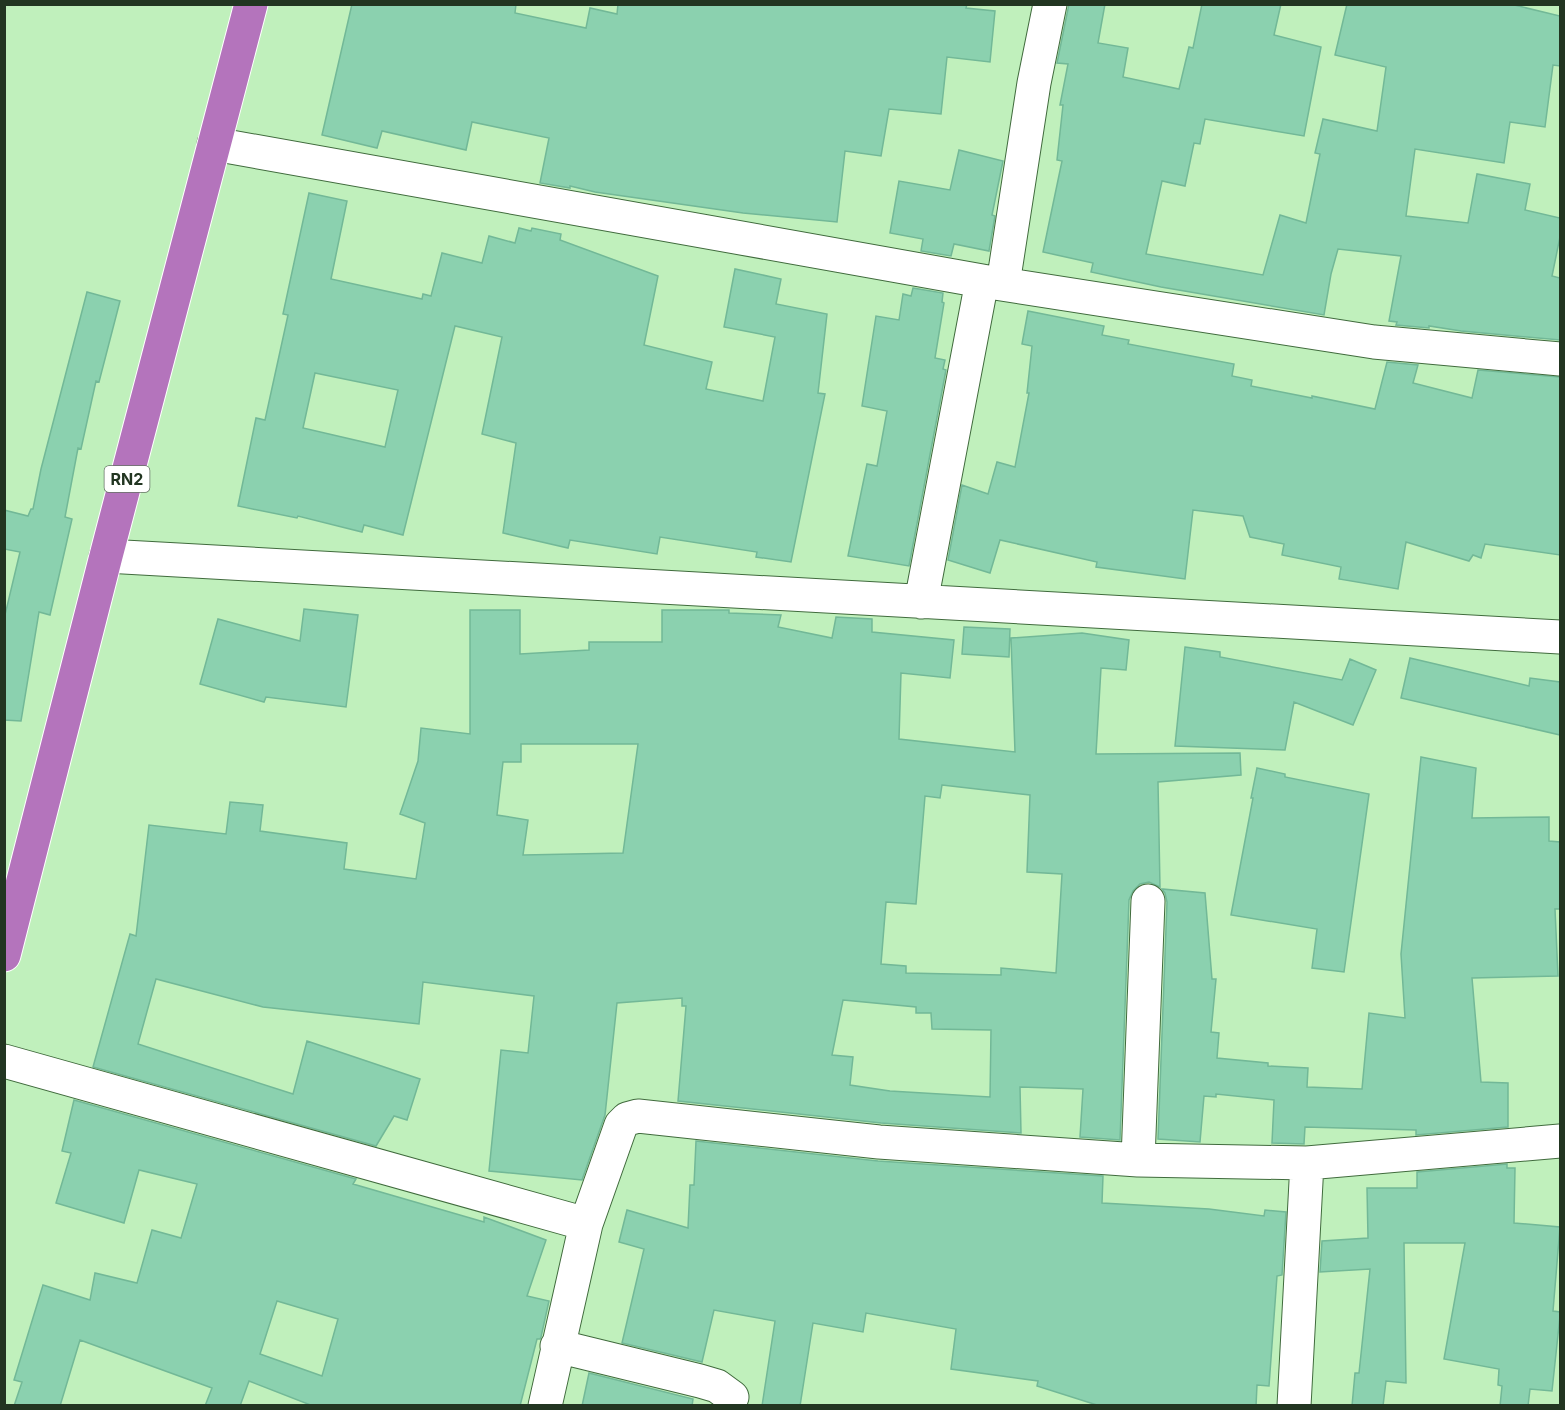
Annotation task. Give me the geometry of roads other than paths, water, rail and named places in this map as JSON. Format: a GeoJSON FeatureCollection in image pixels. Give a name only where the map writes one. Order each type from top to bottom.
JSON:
{"type":"FeatureCollection","features":[{"type":"Feature","properties":{"kind":"highway","name":"RN2"},"geometry":{"type":"LineString","coordinates":[[4,955],[251,4]]}},
{"type":"Feature","properties":{"kind":"street"},"geometry":{"type":"LineString","coordinates":[[921,602],[992,282],[1050,4]]}},
{"type":"Feature","properties":{"kind":"street"},"geometry":{"type":"LineString","coordinates":[[214,144],[992,282],[1374,342],[1560,359]]}},
{"type":"Feature","properties":{"kind":"street"},"geometry":{"type":"LineString","coordinates":[[106,556],[1560,637]]}},
{"type":"Feature","properties":{"kind":"street"},"geometry":{"type":"LineString","coordinates":[[1138,1160],[1148,900]]}},
{"type":"Feature","properties":{"kind":"street"},"geometry":{"type":"LineString","coordinates":[[4,1061],[586,1224]]}},
{"type":"Feature","properties":{"kind":"street"},"geometry":{"type":"LineString","coordinates":[[544,1406],[586,1224],[621,1125],[627,1119],[638,1116],[879,1142],[1138,1160],[1307,1163],[1560,1141]]}},
{"type":"Feature","properties":{"kind":"street"},"geometry":{"type":"LineString","coordinates":[[1294,1406],[1307,1163]]}},
{"type":"Feature","properties":{"kind":"street"},"geometry":{"type":"LineString","coordinates":[[557,1346],[700,1381],[717,1386],[732,1397]]}}]}
